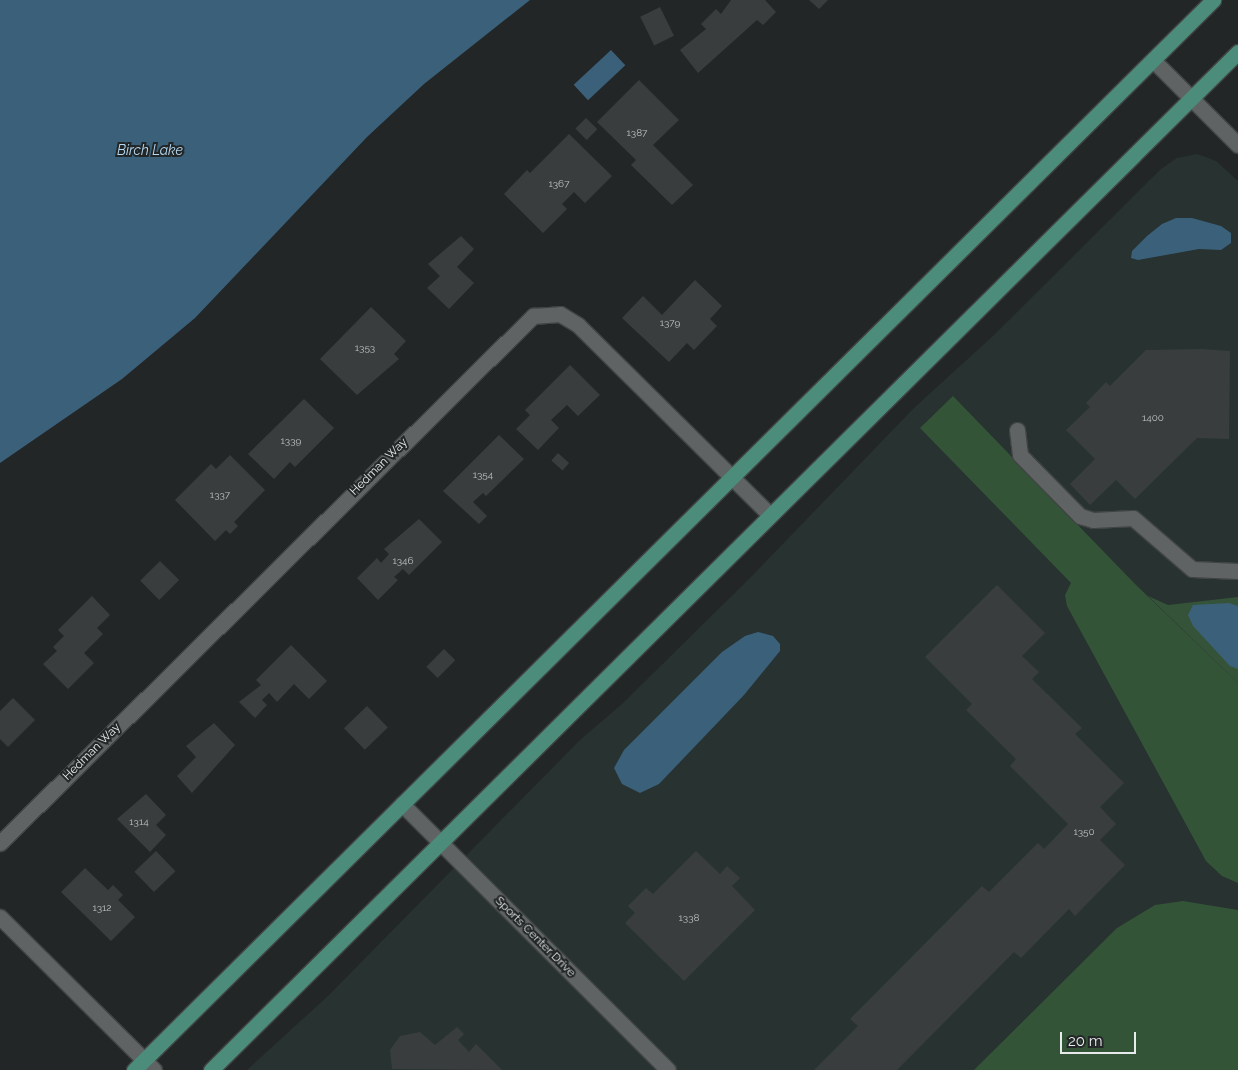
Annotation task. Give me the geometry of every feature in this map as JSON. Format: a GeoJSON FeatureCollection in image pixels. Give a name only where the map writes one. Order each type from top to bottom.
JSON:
{"type":"FeatureCollection","features":[{"type":"Feature","properties":{"kind":"main road"},"geometry":{"type":"LineString","coordinates":[[144,1067],[402,804],[1213,0]]}},
{"type":"Feature","properties":{"kind":"main road"},"geometry":{"type":"LineString","coordinates":[[211,1070],[1238,52]]}},
{"type":"Feature","properties":{"kind":"street"},"geometry":{"type":"LineString","coordinates":[[1153,60],[1238,145]]}},
{"type":"Feature","properties":{"kind":"street","name":"Hedman Way"},"geometry":{"type":"LineString","coordinates":[[0,843],[533,316],[555,314],[574,322],[770,515]]}},
{"type":"Feature","properties":{"kind":"street"},"geometry":{"type":"LineString","coordinates":[[1016,430],[1020,455],[1080,516],[1093,520],[1132,518],[1192,569],[1238,571]]}},
{"type":"Feature","properties":{"kind":"street","name":"Sports Center Drive"},"geometry":{"type":"LineString","coordinates":[[402,804],[668,1070]]}},
{"type":"Feature","properties":{"kind":"street"},"geometry":{"type":"LineString","coordinates":[[0,917],[144,1067]]}},
{"type":"Feature","properties":{"kind":"shaded area"},"geometry":{"type":"Polygon","coordinates":[[[1197,154],[1216,161],[1238,181],[1238,1070],[247,1070],[328,996],[580,740],[622,704],[750,578],[915,407],[993,336],[1161,169],[1177,158],[1197,154]]]}},
{"type":"Feature","properties":{"kind":"green space"},"geometry":{"type":"Polygon","coordinates":[[[953,396],[1135,584],[1238,683],[1238,883],[1222,876],[1206,861],[1067,606],[1065,595],[1071,583],[920,428],[953,396]]]}},
{"type":"Feature","properties":{"kind":"green space"},"geometry":{"type":"Polygon","coordinates":[[[1148,596],[1168,605],[1238,597],[1238,683],[1148,596]]]}},
{"type":"Feature","properties":{"kind":"green space"},"geometry":{"type":"Polygon","coordinates":[[[1183,901],[1238,910],[1238,1070],[974,1070],[1117,928],[1155,905],[1183,901]]]}},
{"type":"Feature","properties":{"kind":"water","name":"Birch Lake"},"geometry":{"type":"Polygon","coordinates":[[[0,0],[530,0],[424,84],[367,137],[195,318],[122,379],[0,463],[0,0]]]}},
{"type":"Feature","properties":{"kind":"water"},"geometry":{"type":"Polygon","coordinates":[[[611,50],[625,65],[588,100],[574,85],[611,50]]]}},
{"type":"Feature","properties":{"kind":"water"},"geometry":{"type":"Polygon","coordinates":[[[1176,218],[1192,218],[1221,226],[1231,233],[1231,243],[1221,250],[1199,249],[1138,260],[1131,258],[1132,251],[1147,236],[1162,224],[1176,218]]]}},
{"type":"Feature","properties":{"kind":"water"},"geometry":{"type":"Polygon","coordinates":[[[1229,603],[1238,606],[1238,669],[1230,666],[1193,626],[1188,615],[1193,605],[1229,603]]]}},
{"type":"Feature","properties":{"kind":"water"},"geometry":{"type":"Polygon","coordinates":[[[758,632],[773,636],[780,644],[780,651],[744,695],[659,784],[640,793],[622,784],[614,768],[624,750],[722,652],[745,636],[758,632]]]}},
{"type":"Feature","properties":{"kind":"building"},"geometry":{"type":"Polygon","coordinates":[[[731,0],[765,0],[776,12],[763,25],[757,20],[698,73],[680,50],[706,29],[701,24],[716,9],[721,14],[731,0]]]}},
{"type":"Feature","properties":{"kind":"building"},"geometry":{"type":"Polygon","coordinates":[[[809,0],[828,0],[819,9],[809,0]]]}},
{"type":"Feature","properties":{"kind":"building"},"geometry":{"type":"Polygon","coordinates":[[[660,7],[674,36],[654,45],[640,17],[660,7]]]}},
{"type":"Feature","properties":{"kind":"building"},"geometry":{"type":"Polygon","coordinates":[[[639,80],[679,120],[653,145],[693,185],[672,205],[631,165],[636,160],[597,122],[639,80]]]}},
{"type":"Feature","properties":{"kind":"building"},"geometry":{"type":"Polygon","coordinates":[[[586,118],[597,129],[587,140],[575,129],[586,118]]]}},
{"type":"Feature","properties":{"kind":"building"},"geometry":{"type":"Polygon","coordinates":[[[569,134],[612,176],[585,203],[574,192],[562,204],[567,209],[543,233],[504,194],[527,170],[530,173],[569,134]]]}},
{"type":"Feature","properties":{"kind":"building"},"geometry":{"type":"Polygon","coordinates":[[[461,236],[474,249],[457,267],[474,283],[449,309],[427,288],[440,276],[428,264],[461,236]]]}},
{"type":"Feature","properties":{"kind":"building"},"geometry":{"type":"Polygon","coordinates":[[[695,280],[722,306],[710,319],[717,326],[694,350],[687,343],[669,362],[622,318],[643,296],[662,315],[695,280]]]}},
{"type":"Feature","properties":{"kind":"building"},"geometry":{"type":"Polygon","coordinates":[[[371,307],[406,341],[394,354],[399,359],[357,395],[320,359],[371,307]]]}},
{"type":"Feature","properties":{"kind":"building"},"geometry":{"type":"Polygon","coordinates":[[[1201,349],[1230,351],[1229,439],[1197,438],[1135,499],[1116,480],[1090,505],[1070,484],[1095,459],[1066,430],[1090,407],[1086,403],[1106,382],[1110,386],[1146,350],[1201,349]]]}},
{"type":"Feature","properties":{"kind":"building"},"geometry":{"type":"Polygon","coordinates":[[[570,365],[600,395],[578,416],[567,405],[551,420],[559,428],[538,450],[516,429],[530,415],[525,410],[570,365]]]}},
{"type":"Feature","properties":{"kind":"building"},"geometry":{"type":"Polygon","coordinates":[[[304,399],[334,428],[295,467],[290,462],[274,479],[248,454],[304,399]]]}},
{"type":"Feature","properties":{"kind":"building"},"geometry":{"type":"Polygon","coordinates":[[[499,435],[524,459],[486,496],[483,493],[473,502],[487,516],[479,524],[443,491],[499,435]]]}},
{"type":"Feature","properties":{"kind":"building"},"geometry":{"type":"Polygon","coordinates":[[[558,453],[569,463],[562,470],[551,460],[558,453]]]}},
{"type":"Feature","properties":{"kind":"building"},"geometry":{"type":"Polygon","coordinates":[[[230,455],[265,490],[234,522],[238,526],[230,534],[226,530],[215,541],[175,500],[211,464],[216,469],[230,455]]]}},
{"type":"Feature","properties":{"kind":"building"},"geometry":{"type":"Polygon","coordinates":[[[419,519],[442,542],[409,575],[403,569],[394,577],[398,580],[378,600],[357,578],[377,558],[381,563],[389,554],[384,549],[419,519]]]}},
{"type":"Feature","properties":{"kind":"building"},"geometry":{"type":"Polygon","coordinates":[[[160,561],[179,580],[159,600],[140,581],[160,561]]]}},
{"type":"Feature","properties":{"kind":"building"},"geometry":{"type":"Polygon","coordinates":[[[997,585],[1045,633],[1022,656],[1039,672],[1032,679],[1082,728],[1075,734],[1124,783],[1100,807],[1116,824],[1100,840],[1125,865],[1075,916],[1069,909],[1021,958],[1014,952],[897,1070],[814,1070],[858,1026],[850,1019],[982,886],[989,892],[1038,843],[1044,849],[1068,824],[1010,766],[1016,759],[966,710],[972,704],[925,657],[997,585]]]}},
{"type":"Feature","properties":{"kind":"building"},"geometry":{"type":"Polygon","coordinates":[[[92,596],[110,615],[97,628],[103,634],[84,653],[94,663],[68,689],[43,664],[57,651],[53,647],[64,636],[58,630],[92,596]]]}},
{"type":"Feature","properties":{"kind":"building"},"geometry":{"type":"Polygon","coordinates":[[[291,645],[327,681],[309,699],[294,684],[277,702],[269,693],[262,700],[267,705],[255,718],[239,702],[261,685],[256,680],[291,645]]]}},
{"type":"Feature","properties":{"kind":"building"},"geometry":{"type":"Polygon","coordinates":[[[444,649],[455,660],[438,678],[426,667],[444,649]]]}},
{"type":"Feature","properties":{"kind":"building"},"geometry":{"type":"Polygon","coordinates":[[[13,698],[35,720],[8,747],[0,739],[0,711],[13,698]]]}},
{"type":"Feature","properties":{"kind":"building"},"geometry":{"type":"Polygon","coordinates":[[[367,706],[388,728],[365,750],[344,728],[367,706]]]}},
{"type":"Feature","properties":{"kind":"building"},"geometry":{"type":"Polygon","coordinates":[[[214,723],[235,745],[192,793],[177,776],[196,757],[186,746],[214,723]]]}},
{"type":"Feature","properties":{"kind":"building"},"geometry":{"type":"Polygon","coordinates":[[[146,794],[166,815],[156,825],[166,835],[150,852],[117,819],[146,794]]]}},
{"type":"Feature","properties":{"kind":"building"},"geometry":{"type":"Polygon","coordinates":[[[156,851],[175,871],[154,892],[134,872],[156,851]]]}},
{"type":"Feature","properties":{"kind":"building"},"geometry":{"type":"Polygon","coordinates":[[[696,851],[720,874],[727,866],[740,878],[732,886],[755,910],[684,981],[625,923],[635,913],[628,906],[646,888],[653,894],[696,851]]]}},
{"type":"Feature","properties":{"kind":"building"},"geometry":{"type":"Polygon","coordinates":[[[85,868],[108,890],[113,885],[123,895],[118,900],[135,917],[111,941],[61,892],[85,868]]]}},
{"type":"Feature","properties":{"kind":"building"},"geometry":{"type":"Polygon","coordinates":[[[457,1027],[464,1034],[458,1040],[469,1052],[476,1044],[502,1070],[392,1069],[390,1050],[400,1036],[420,1032],[435,1045],[457,1027]]]}}]}
